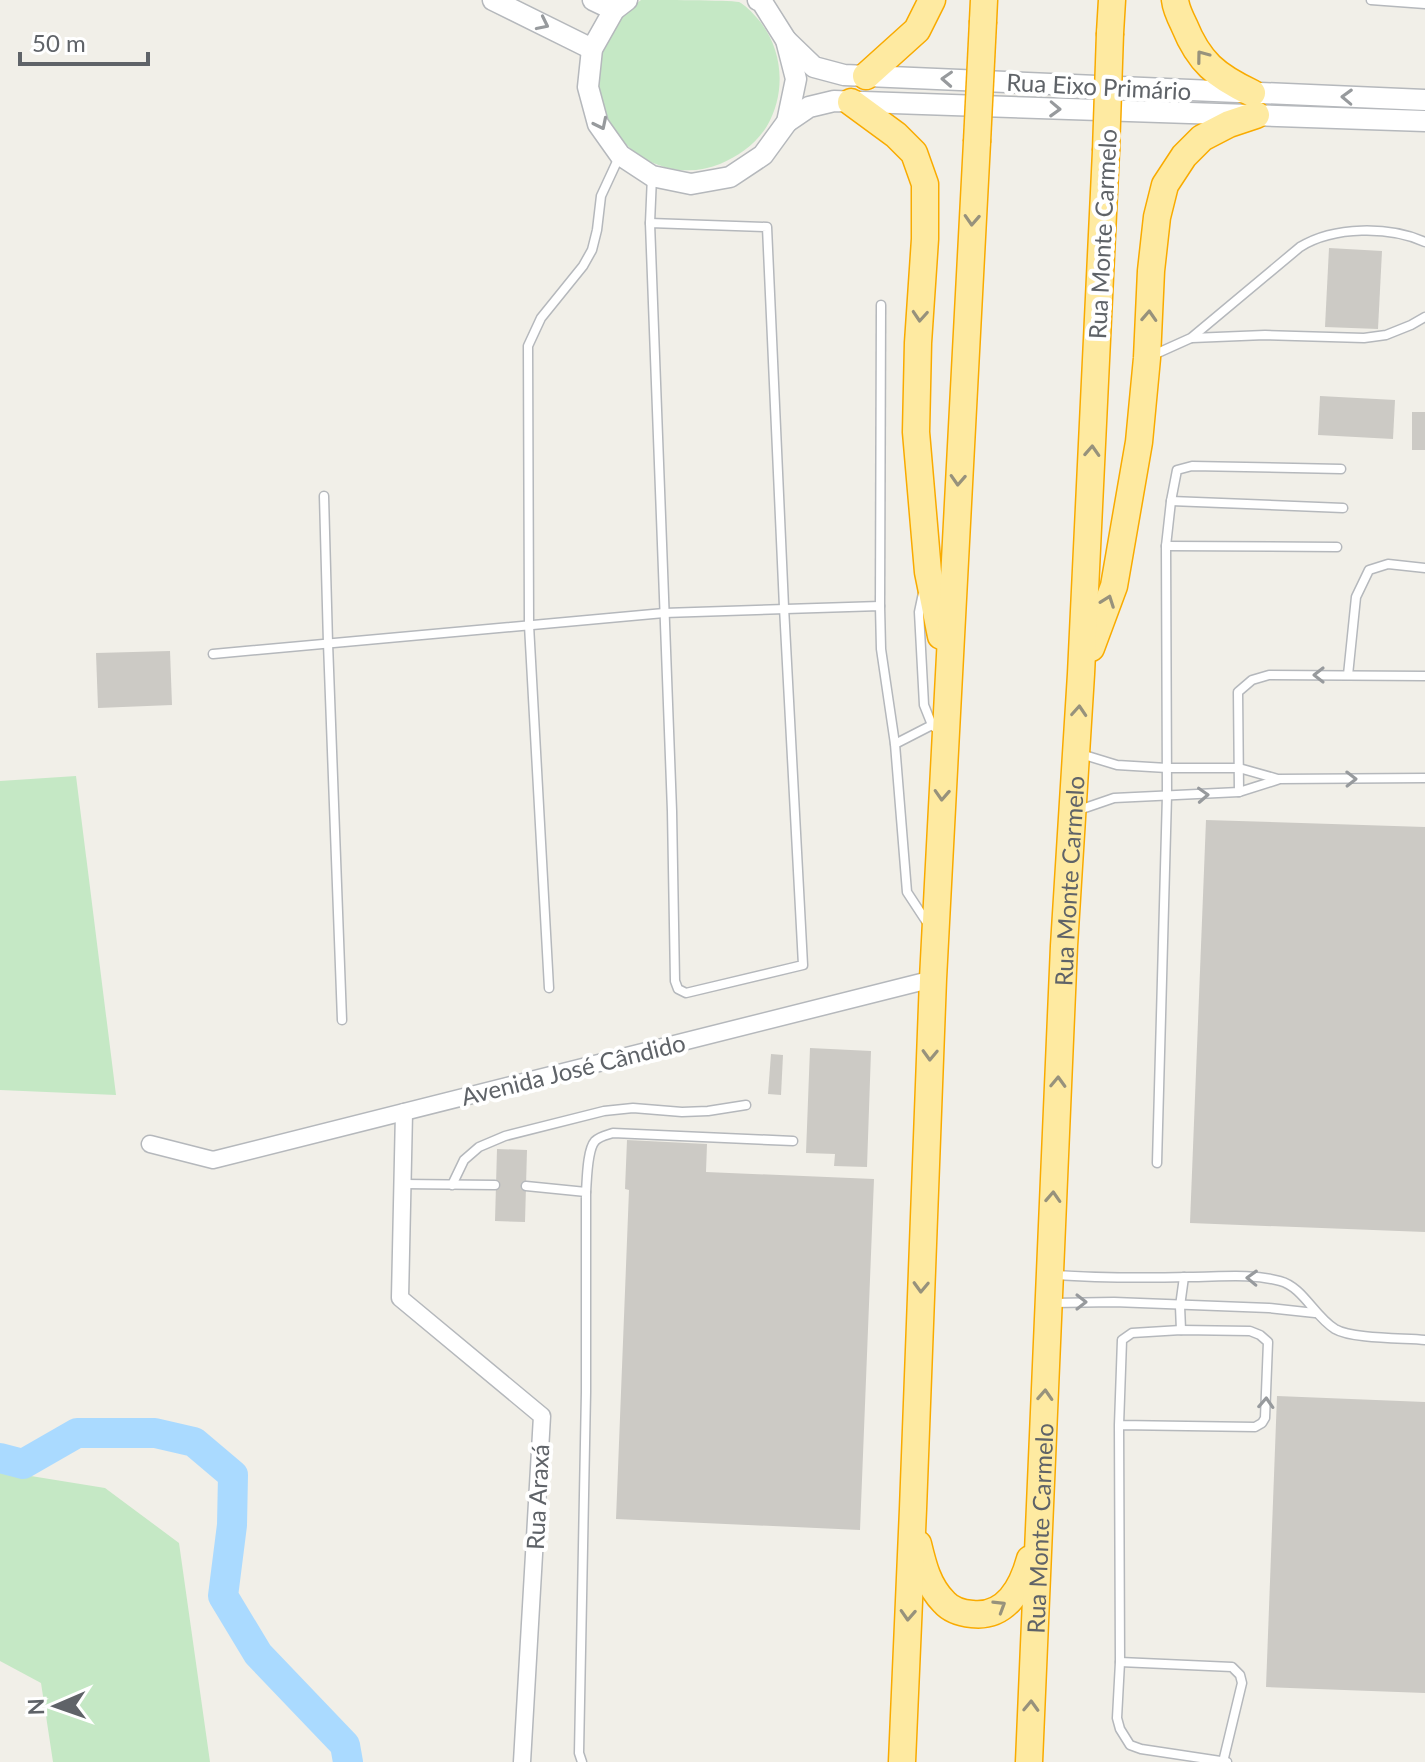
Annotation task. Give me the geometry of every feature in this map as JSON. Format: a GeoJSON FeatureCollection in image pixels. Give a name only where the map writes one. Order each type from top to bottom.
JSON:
{"type":"FeatureCollection","features":[{"type":"Feature","properties":{"kind":"highway"},"geometry":{"type":"LineString","coordinates":[[866,76],[917,30],[932,0]]}},
{"type":"Feature","properties":{"kind":"highway","name":"Rua Monte Carmelo"},"geometry":{"type":"LineString","coordinates":[[1029,1762],[1071,812],[1081,674],[1112,0]]}},
{"type":"Feature","properties":{"kind":"highway"},"geometry":{"type":"LineString","coordinates":[[1081,674],[1114,586],[1139,442],[1151,271],[1157,217],[1165,185],[1184,156],[1202,138],[1229,124],[1254,104],[1205,63],[1190,40],[1175,0]]}},
{"type":"Feature","properties":{"kind":"highway"},"geometry":{"type":"LineString","coordinates":[[902,1762],[935,935],[938,731],[948,665],[984,11]]}},
{"type":"Feature","properties":{"kind":"highway"},"geometry":{"type":"LineString","coordinates":[[851,102],[896,135],[914,153],[925,184],[916,432],[928,572],[948,665]]}},
{"type":"Feature","properties":{"kind":"highway"},"geometry":{"type":"LineString","coordinates":[[913,1509],[923,1566],[932,1587],[945,1604],[961,1613],[981,1615],[1001,1609],[1015,1595],[1026,1573],[1039,1529]]}},
{"type":"Feature","properties":{"kind":"street"},"geometry":{"type":"LineString","coordinates":[[493,0],[592,49]]}},
{"type":"Feature","properties":{"kind":"street"},"geometry":{"type":"LineString","coordinates":[[593,0],[620,5],[592,49],[588,87],[598,124],[620,155],[652,176],[691,184],[730,177],[763,155],[787,122],[796,79],[786,40],[758,0]]}},
{"type":"Feature","properties":{"kind":"street","name":"Rua Eixo Primário"},"geometry":{"type":"LineString","coordinates":[[786,40],[814,67],[844,75],[1254,104],[1425,121]]}},
{"type":"Feature","properties":{"kind":"street","name":"Rua Eixo Primário"},"geometry":{"type":"LineString","coordinates":[[787,122],[809,107],[834,101],[1254,104],[1425,100]]}},
{"type":"Feature","properties":{"kind":"street","name":"Avenida José Cândido"},"geometry":{"type":"LineString","coordinates":[[150,1144],[213,1160],[933,979]]}},
{"type":"Feature","properties":{"kind":"street"},"geometry":{"type":"LineString","coordinates":[[403,1184],[404,1112]]}},
{"type":"Feature","properties":{"kind":"street","name":"Rua Araxá"},"geometry":{"type":"LineString","coordinates":[[403,1184],[400,1298],[542,1416],[522,1762]]}},
{"type":"Feature","properties":{"kind":"lane"},"geometry":{"type":"LineString","coordinates":[[1371,0],[1425,4]]}},
{"type":"Feature","properties":{"kind":"lane"},"geometry":{"type":"LineString","coordinates":[[549,988],[529,625],[528,346],[541,318],[592,250],[601,196],[620,155]]}},
{"type":"Feature","properties":{"kind":"lane"},"geometry":{"type":"LineString","coordinates":[[650,223],[767,227],[803,965],[686,993],[678,989],[675,981],[650,223],[652,176]]}},
{"type":"Feature","properties":{"kind":"lane"},"geometry":{"type":"LineString","coordinates":[[1147,358],[1191,338],[1309,241],[1338,233],[1362,231],[1391,233],[1425,242]]}},
{"type":"Feature","properties":{"kind":"lane"},"geometry":{"type":"LineString","coordinates":[[881,305],[881,649],[895,744],[907,892],[935,935]]}},
{"type":"Feature","properties":{"kind":"lane"},"geometry":{"type":"LineString","coordinates":[[1191,338],[1265,335],[1364,338],[1386,335],[1425,317]]}},
{"type":"Feature","properties":{"kind":"lane"},"geometry":{"type":"LineString","coordinates":[[1157,1163],[1167,795],[1166,546],[1177,470],[1192,466],[1341,469]]}},
{"type":"Feature","properties":{"kind":"lane"},"geometry":{"type":"LineString","coordinates":[[324,496],[342,1020]]}},
{"type":"Feature","properties":{"kind":"lane"},"geometry":{"type":"LineString","coordinates":[[1171,501],[1343,508]]}},
{"type":"Feature","properties":{"kind":"lane"},"geometry":{"type":"LineString","coordinates":[[1166,546],[1337,547]]}},
{"type":"Feature","properties":{"kind":"lane"},"geometry":{"type":"LineString","coordinates":[[1348,675],[1356,597],[1369,570],[1388,564],[1425,568]]}},
{"type":"Feature","properties":{"kind":"lane"},"geometry":{"type":"LineString","coordinates":[[895,744],[938,731],[924,705],[919,612],[928,572]]}},
{"type":"Feature","properties":{"kind":"lane"},"geometry":{"type":"LineString","coordinates":[[213,654],[664,613],[880,606]]}},
{"type":"Feature","properties":{"kind":"lane"},"geometry":{"type":"LineString","coordinates":[[1239,792],[1238,692],[1252,680],[1269,675],[1425,676]]}},
{"type":"Feature","properties":{"kind":"lane"},"geometry":{"type":"LineString","coordinates":[[1076,752],[1117,765],[1239,768],[1278,779],[1425,778]]}},
{"type":"Feature","properties":{"kind":"lane"},"geometry":{"type":"LineString","coordinates":[[1071,812],[1114,798],[1239,792],[1278,779]]}},
{"type":"Feature","properties":{"kind":"lane"},"geometry":{"type":"LineString","coordinates":[[452,1185],[464,1160],[479,1147],[505,1136],[604,1111],[633,1108],[708,1111],[746,1105]]}},
{"type":"Feature","properties":{"kind":"lane"},"geometry":{"type":"LineString","coordinates":[[582,1762],[579,1753],[586,1392],[586,1192],[591,1149],[595,1141],[613,1133],[793,1141]]}},
{"type":"Feature","properties":{"kind":"lane"},"geometry":{"type":"LineString","coordinates":[[403,1184],[495,1185]]}},
{"type":"Feature","properties":{"kind":"lane"},"geometry":{"type":"LineString","coordinates":[[526,1186],[586,1192]]}},
{"type":"Feature","properties":{"kind":"lane"},"geometry":{"type":"LineString","coordinates":[[1050,1275],[1097,1278],[1259,1277],[1284,1282],[1299,1292],[1316,1314],[1336,1330],[1357,1335],[1425,1340]]}},
{"type":"Feature","properties":{"kind":"lane"},"geometry":{"type":"LineString","coordinates":[[1181,1330],[1184,1277]]}},
{"type":"Feature","properties":{"kind":"lane"},"geometry":{"type":"LineString","coordinates":[[1289,1309],[1299,1292]]}},
{"type":"Feature","properties":{"kind":"lane"},"geometry":{"type":"LineString","coordinates":[[1049,1303],[1114,1302],[1289,1309],[1316,1314]]}},
{"type":"Feature","properties":{"kind":"lane"},"geometry":{"type":"LineString","coordinates":[[1119,1425],[1255,1427],[1265,1418],[1268,1342],[1250,1331],[1181,1330],[1132,1333],[1122,1340],[1119,1425],[1120,1662],[1117,1718],[1130,1745],[1225,1762],[1242,1683],[1240,1675],[1232,1667],[1120,1662]]}},
{"type":"Feature","properties":{"kind":"green space"},"geometry":{"type":"Polygon","coordinates":[[[641,0],[739,2],[753,13],[766,30],[777,56],[778,99],[763,132],[740,153],[720,164],[694,170],[669,168],[646,159],[627,145],[611,126],[601,103],[597,78],[601,52],[617,23],[641,0]]]}},
{"type":"Feature","properties":{"kind":"green space"},"geometry":{"type":"Polygon","coordinates":[[[76,776],[116,1095],[0,1090],[0,781],[76,776]]]}},
{"type":"Feature","properties":{"kind":"green space"},"geometry":{"type":"Polygon","coordinates":[[[0,1471],[105,1488],[179,1543],[210,1762],[53,1762],[41,1683],[0,1661],[0,1471]]]}},
{"type":"Feature","properties":{"kind":"building"},"geometry":{"type":"Polygon","coordinates":[[[1329,248],[1382,251],[1378,329],[1325,327],[1329,248]]]}},
{"type":"Feature","properties":{"kind":"building"},"geometry":{"type":"Polygon","coordinates":[[[1320,396],[1395,400],[1393,439],[1318,435],[1320,396]]]}},
{"type":"Feature","properties":{"kind":"building"},"geometry":{"type":"Polygon","coordinates":[[[1412,412],[1425,412],[1425,450],[1412,450],[1412,412]]]}},
{"type":"Feature","properties":{"kind":"building"},"geometry":{"type":"Polygon","coordinates":[[[170,651],[172,705],[98,708],[96,653],[170,651]]]}},
{"type":"Feature","properties":{"kind":"building"},"geometry":{"type":"Polygon","coordinates":[[[1206,820],[1425,827],[1425,1232],[1190,1223],[1206,820]]]}},
{"type":"Feature","properties":{"kind":"building"},"geometry":{"type":"Polygon","coordinates":[[[810,1048],[871,1051],[867,1167],[834,1166],[835,1154],[806,1153],[810,1048]]]}},
{"type":"Feature","properties":{"kind":"building"},"geometry":{"type":"Polygon","coordinates":[[[771,1054],[783,1055],[781,1095],[768,1094],[771,1054]]]}},
{"type":"Feature","properties":{"kind":"building"},"geometry":{"type":"Polygon","coordinates":[[[627,1140],[707,1144],[706,1172],[874,1179],[860,1530],[616,1519],[629,1190],[625,1189],[627,1140]]]}},
{"type":"Feature","properties":{"kind":"building"},"geometry":{"type":"Polygon","coordinates":[[[497,1149],[527,1150],[525,1222],[495,1221],[497,1149]]]}},
{"type":"Feature","properties":{"kind":"building"},"geometry":{"type":"Polygon","coordinates":[[[1277,1396],[1425,1402],[1425,1693],[1266,1687],[1277,1396]]]}},
{"type":"Feature","properties":{"kind":"waterway"},"geometry":{"type":"LineString","coordinates":[[0,1458],[23,1464],[77,1433],[155,1433],[194,1442],[233,1475],[232,1525],[223,1596],[258,1654],[345,1745],[348,1762]]}}]}
